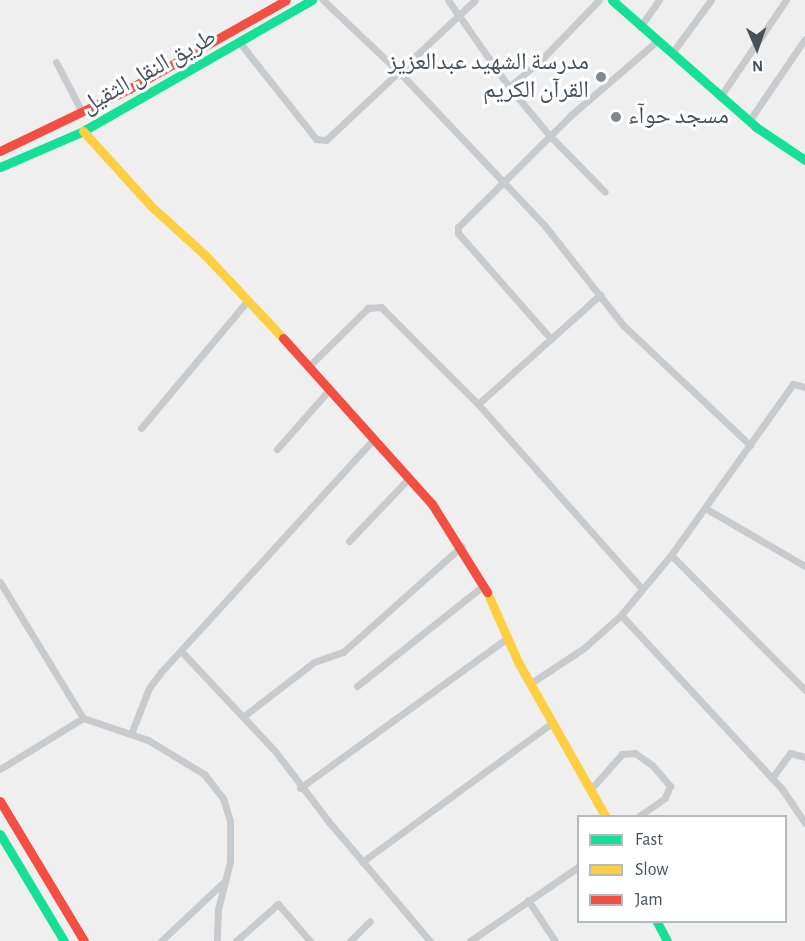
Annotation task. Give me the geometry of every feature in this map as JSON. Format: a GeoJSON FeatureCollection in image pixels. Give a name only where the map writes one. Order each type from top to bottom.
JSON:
{"type":"FeatureCollection","features":[{"type":"Feature","properties":{"kind":"main road","name":"طريق النقل الثقيل"},"geometry":{"type":"LineString","coordinates":[[0,151],[82,112],[286,0]]}},
{"type":"Feature","properties":{"kind":"main road","name":"طريق النقل الثقيل"},"geometry":{"type":"LineString","coordinates":[[0,167],[83,131],[240,44],[312,0]]}},
{"type":"Feature","properties":{"kind":"main road"},"geometry":{"type":"LineString","coordinates":[[614,1],[640,27],[720,97],[749,121],[805,160]]}},
{"type":"Feature","properties":{"kind":"main road"},"geometry":{"type":"LineString","coordinates":[[83,131],[152,207],[248,300],[309,366],[409,478],[462,546],[484,585],[506,639],[604,815]]}},
{"type":"Feature","properties":{"kind":"main road"},"geometry":{"type":"LineString","coordinates":[[0,801],[84,941]]}},
{"type":"Feature","properties":{"kind":"main road"},"geometry":{"type":"LineString","coordinates":[[0,834],[64,941]]}},
{"type":"Feature","properties":{"kind":"main road"},"geometry":{"type":"LineString","coordinates":[[43,906],[57,898]]}},
{"type":"Feature","properties":{"kind":"main road"},"geometry":{"type":"LineString","coordinates":[[658,923],[667,941]]}},
{"type":"Feature","properties":{"kind":"street"},"geometry":{"type":"LineString","coordinates":[[323,0],[400,73],[545,226],[649,352],[750,445]]}},
{"type":"Feature","properties":{"kind":"street"},"geometry":{"type":"LineString","coordinates":[[448,0],[509,87],[550,136],[605,192]]}},
{"type":"Feature","properties":{"kind":"street"},"geometry":{"type":"LineString","coordinates":[[240,44],[321,140],[331,138],[475,0]]}},
{"type":"Feature","properties":{"kind":"street"},"geometry":{"type":"LineString","coordinates":[[509,87],[541,60],[599,0]]}},
{"type":"Feature","properties":{"kind":"street"},"geometry":{"type":"LineString","coordinates":[[640,27],[659,0]]}},
{"type":"Feature","properties":{"kind":"street"},"geometry":{"type":"LineString","coordinates":[[672,53],[711,0]]}},
{"type":"Feature","properties":{"kind":"street"},"geometry":{"type":"LineString","coordinates":[[720,97],[786,0]]}},
{"type":"Feature","properties":{"kind":"street"},"geometry":{"type":"LineString","coordinates":[[749,121],[805,39]]}},
{"type":"Feature","properties":{"kind":"street"},"geometry":{"type":"LineString","coordinates":[[551,339],[458,232],[462,222],[550,136],[657,40]]}},
{"type":"Feature","properties":{"kind":"street"},"geometry":{"type":"LineString","coordinates":[[56,62],[82,112]]}},
{"type":"Feature","properties":{"kind":"street"},"geometry":{"type":"LineString","coordinates":[[478,404],[600,295]]}},
{"type":"Feature","properties":{"kind":"street"},"geometry":{"type":"LineString","coordinates":[[141,428],[248,300]]}},
{"type":"Feature","properties":{"kind":"street"},"geometry":{"type":"LineString","coordinates":[[309,366],[368,308],[381,307],[478,404],[642,589]]}},
{"type":"Feature","properties":{"kind":"street"},"geometry":{"type":"LineString","coordinates":[[531,683],[584,648],[621,615],[671,555],[793,384],[805,387]]}},
{"type":"Feature","properties":{"kind":"street"},"geometry":{"type":"LineString","coordinates":[[277,449],[329,390]]}},
{"type":"Feature","properties":{"kind":"street"},"geometry":{"type":"LineString","coordinates":[[131,734],[149,688],[374,439]]}},
{"type":"Feature","properties":{"kind":"street"},"geometry":{"type":"LineString","coordinates":[[349,542],[409,478]]}},
{"type":"Feature","properties":{"kind":"street"},"geometry":{"type":"LineString","coordinates":[[705,508],[805,566]]}},
{"type":"Feature","properties":{"kind":"street"},"geometry":{"type":"LineString","coordinates":[[244,716],[314,662],[343,652],[462,546]]}},
{"type":"Feature","properties":{"kind":"street"},"geometry":{"type":"LineString","coordinates":[[671,555],[805,690]]}},
{"type":"Feature","properties":{"kind":"street"},"geometry":{"type":"LineString","coordinates":[[0,582],[83,718],[131,734],[204,774],[223,798],[231,840],[226,881],[218,909],[217,941]]}},
{"type":"Feature","properties":{"kind":"street"},"geometry":{"type":"LineString","coordinates":[[357,686],[484,585]]}},
{"type":"Feature","properties":{"kind":"street"},"geometry":{"type":"LineString","coordinates":[[621,615],[772,778],[805,823]]}},
{"type":"Feature","properties":{"kind":"street"},"geometry":{"type":"LineString","coordinates":[[300,788],[506,639]]}},
{"type":"Feature","properties":{"kind":"street"},"geometry":{"type":"LineString","coordinates":[[181,651],[244,716],[300,788],[430,941]]}},
{"type":"Feature","properties":{"kind":"street"},"geometry":{"type":"LineString","coordinates":[[0,769],[83,718]]}},
{"type":"Feature","properties":{"kind":"street"},"geometry":{"type":"LineString","coordinates":[[362,862],[553,722]]}},
{"type":"Feature","properties":{"kind":"street"},"geometry":{"type":"LineString","coordinates":[[590,790],[622,754],[635,753],[652,765],[670,786],[665,798],[640,815]]}},
{"type":"Feature","properties":{"kind":"street"},"geometry":{"type":"LineString","coordinates":[[772,778],[790,753],[805,757]]}},
{"type":"Feature","properties":{"kind":"street"},"geometry":{"type":"LineString","coordinates":[[470,941],[577,868]]}},
{"type":"Feature","properties":{"kind":"street"},"geometry":{"type":"LineString","coordinates":[[161,941],[226,881]]}},
{"type":"Feature","properties":{"kind":"street"},"geometry":{"type":"LineString","coordinates":[[528,900],[555,941]]}},
{"type":"Feature","properties":{"kind":"street"},"geometry":{"type":"LineString","coordinates":[[236,941],[278,904],[310,941]]}},
{"type":"Feature","properties":{"kind":"street"},"geometry":{"type":"LineString","coordinates":[[350,941],[370,921]]}},
{"type":"Feature","properties":{"kind":"traffic: fast"},"geometry":{"type":"LineString","coordinates":[[0,167],[83,131],[312,0]]}},
{"type":"Feature","properties":{"kind":"traffic: fast"},"geometry":{"type":"LineString","coordinates":[[612,0],[756,127],[805,160]]}},
{"type":"Feature","properties":{"kind":"traffic: fast"},"geometry":{"type":"LineString","coordinates":[[0,834],[64,941]]}},
{"type":"Feature","properties":{"kind":"traffic: fast"},"geometry":{"type":"LineString","coordinates":[[658,923],[667,941]]}},
{"type":"Feature","properties":{"kind":"traffic: slow"},"geometry":{"type":"LineString","coordinates":[[83,131],[152,207],[205,255],[283,338]]}},
{"type":"Feature","properties":{"kind":"traffic: slow"},"geometry":{"type":"LineString","coordinates":[[487,592],[518,662],[604,815]]}},
{"type":"Feature","properties":{"kind":"traffic: jam"},"geometry":{"type":"LineString","coordinates":[[0,151],[129,89],[286,0]]}},
{"type":"Feature","properties":{"kind":"traffic: jam"},"geometry":{"type":"LineString","coordinates":[[283,338],[432,504],[487,592]]}},
{"type":"Feature","properties":{"kind":"traffic: jam"},"geometry":{"type":"LineString","coordinates":[[0,801],[84,941]]}},
{"type":"Feature","properties":{"kind":"place","name":"مدرسة الشهيد عبدالعزيز القرآن الكريم"},"geometry":{"type":"Point","coordinates":[601,77]}},
{"type":"Feature","properties":{"kind":"place","name":"مسجد حوآء"},"geometry":{"type":"Point","coordinates":[616,117]}}]}
